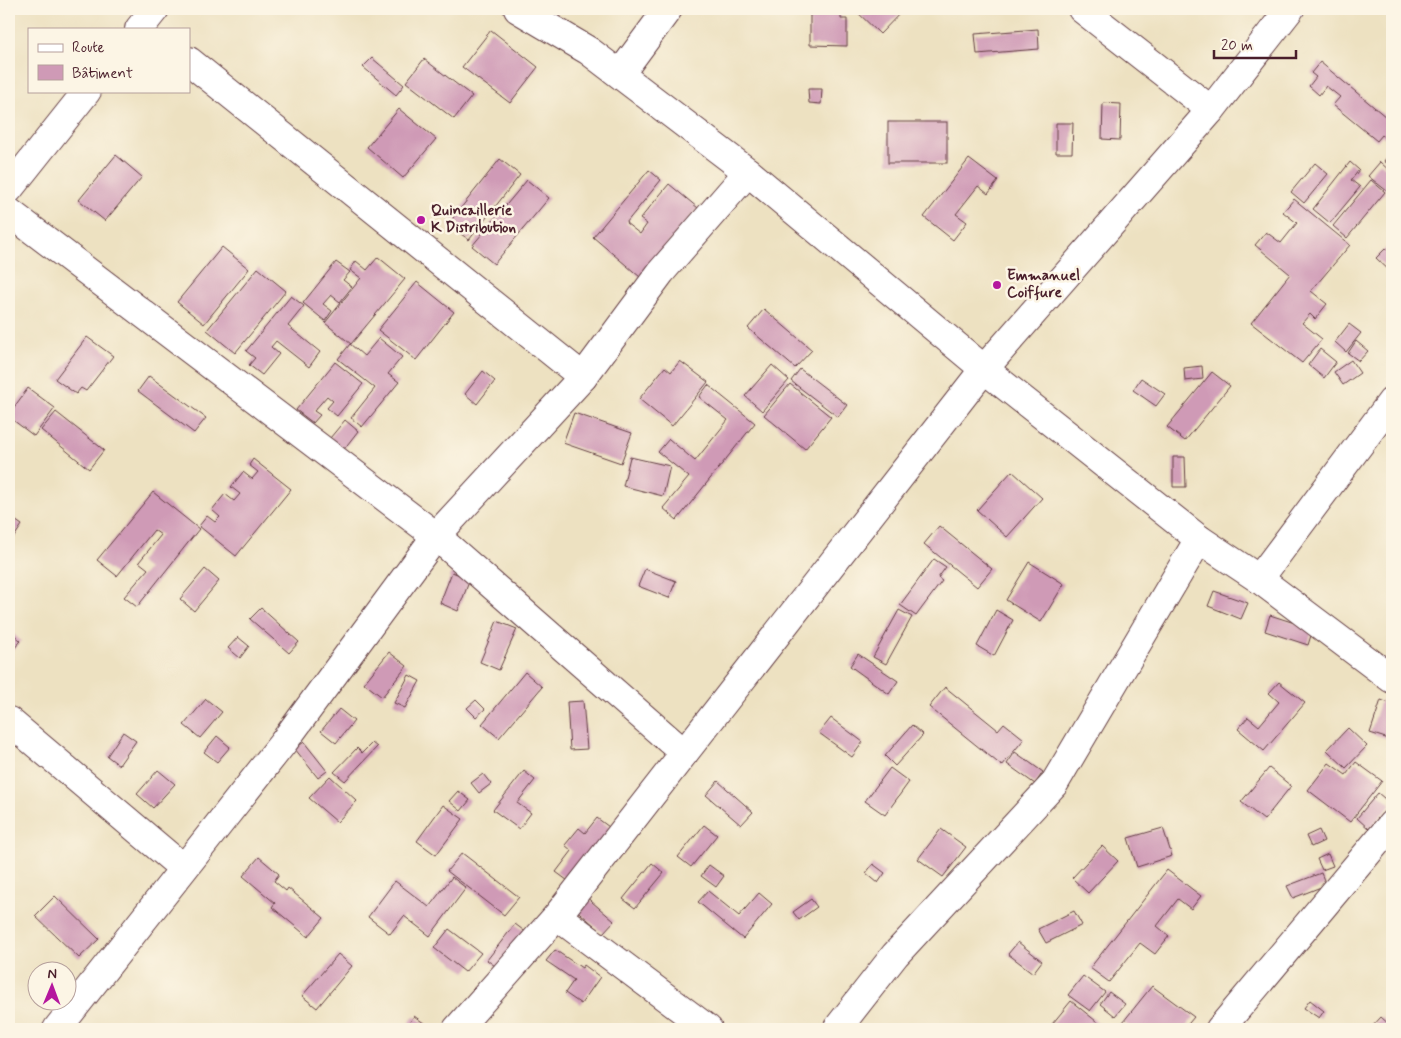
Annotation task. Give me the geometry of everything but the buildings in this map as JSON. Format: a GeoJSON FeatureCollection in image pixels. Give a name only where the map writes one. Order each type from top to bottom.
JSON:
{"type":"FeatureCollection","features":[{"type":"Feature","properties":{"kind":"street"},"geometry":{"type":"LineString","coordinates":[[518,9],[589,51],[748,172],[984,370],[1199,539],[1259,579],[1392,679]]}},
{"type":"Feature","properties":{"kind":"street"},"geometry":{"type":"LineString","coordinates":[[620,74],[668,9]]}},
{"type":"Feature","properties":{"kind":"street"},"geometry":{"type":"LineString","coordinates":[[1082,9],[1211,110]]}},
{"type":"Feature","properties":{"kind":"street"},"geometry":{"type":"LineString","coordinates":[[457,1029],[557,916],[984,370],[1211,110],[1290,9]]}},
{"type":"Feature","properties":{"kind":"street"},"geometry":{"type":"LineString","coordinates":[[190,61],[583,377]]}},
{"type":"Feature","properties":{"kind":"street"},"geometry":{"type":"LineString","coordinates":[[9,189],[87,92]]}},
{"type":"Feature","properties":{"kind":"street"},"geometry":{"type":"LineString","coordinates":[[57,1029],[283,743],[436,536],[583,377],[661,272],[748,172]]}},
{"type":"Feature","properties":{"kind":"street"},"geometry":{"type":"LineString","coordinates":[[9,212],[436,536],[684,753]]}},
{"type":"Feature","properties":{"kind":"street"},"geometry":{"type":"LineString","coordinates":[[1259,579],[1392,401]]}},
{"type":"Feature","properties":{"kind":"street"},"geometry":{"type":"LineString","coordinates":[[837,1029],[895,956],[1054,784],[1199,539]]}},
{"type":"Feature","properties":{"kind":"street"},"geometry":{"type":"LineString","coordinates":[[9,720],[183,868]]}},
{"type":"Feature","properties":{"kind":"street"},"geometry":{"type":"LineString","coordinates":[[1220,1029],[1392,824]]}},
{"type":"Feature","properties":{"kind":"street"},"geometry":{"type":"LineString","coordinates":[[557,916],[708,1029]]}},
{"type":"Feature","properties":{"kind":"place","name":"Quincaillerie K Distribution"},"geometry":{"type":"Point","coordinates":[421,220]}},
{"type":"Feature","properties":{"kind":"place","name":"Emmanuel Coiffure"},"geometry":{"type":"Point","coordinates":[997,285]}}]}
